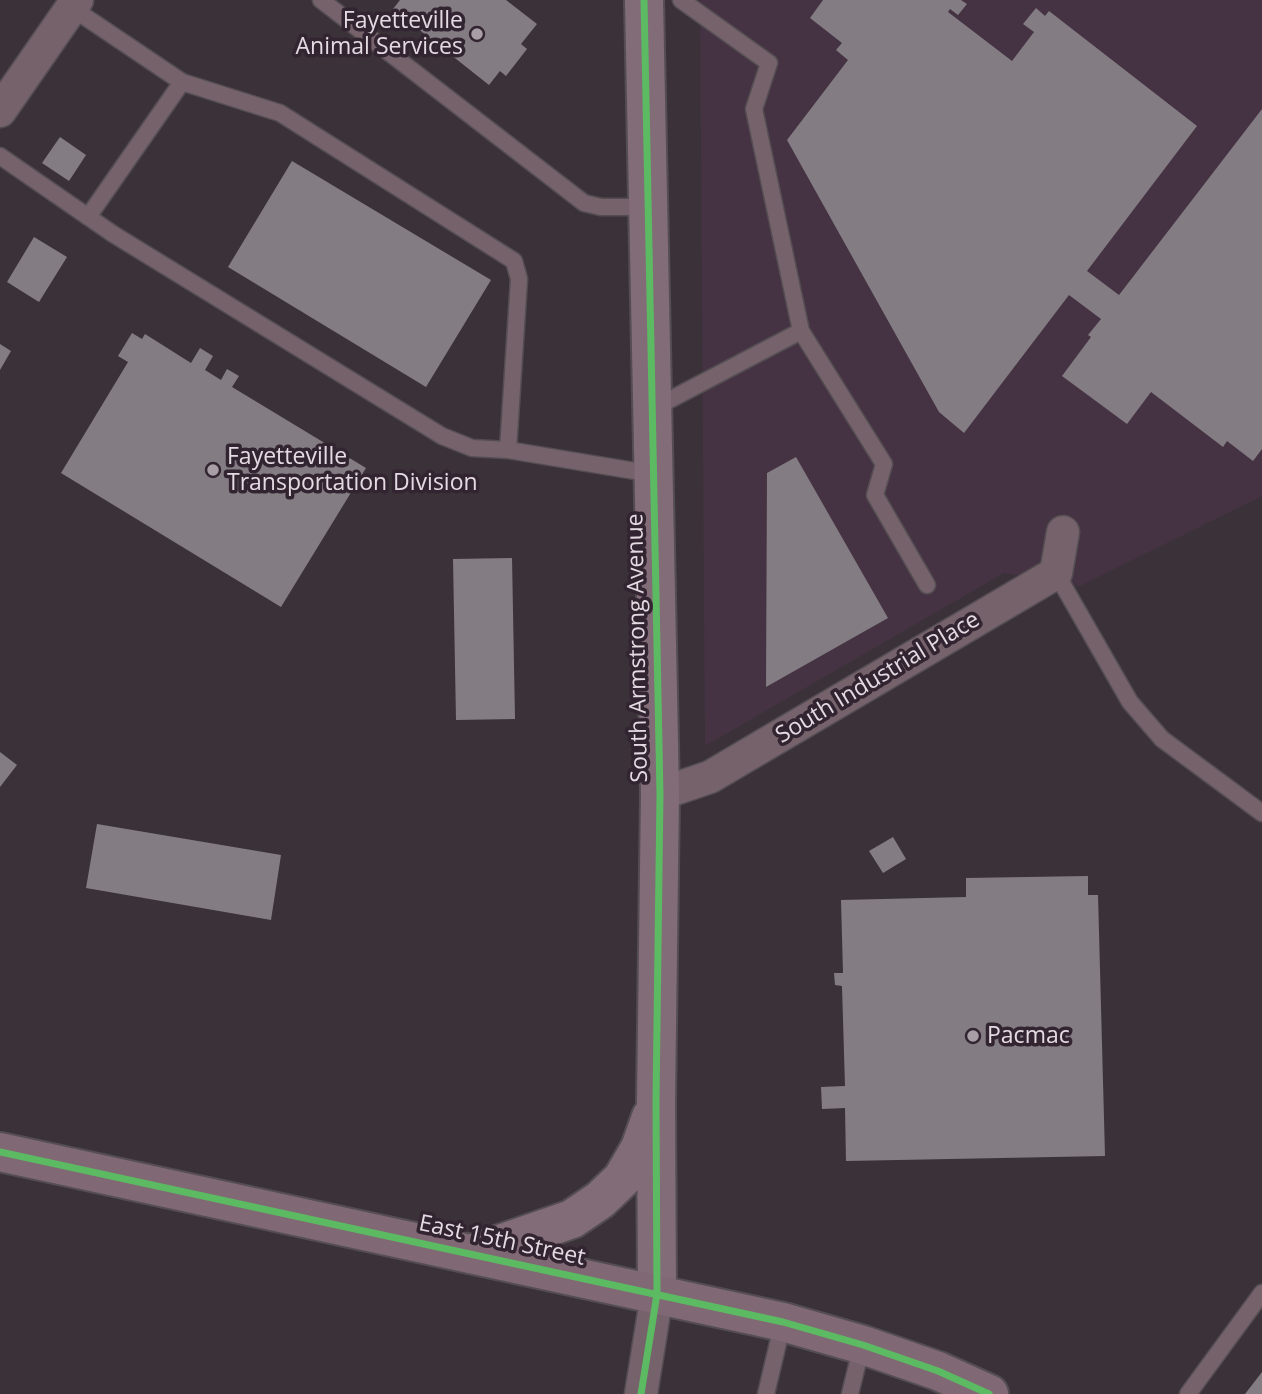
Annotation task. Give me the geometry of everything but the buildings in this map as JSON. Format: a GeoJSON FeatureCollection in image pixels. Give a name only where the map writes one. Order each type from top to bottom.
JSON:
{"type":"FeatureCollection","features":[{"type":"Feature","properties":{"kind":"main road","name":"East 15th Street"},"geometry":{"type":"LineString","coordinates":[[0,1152],[783,1322],[863,1345],[938,1371],[989,1394]]}},
{"type":"Feature","properties":{"kind":"street","name":"South Armstrong Avenue"},"geometry":{"type":"LineString","coordinates":[[644,0],[660,794],[656,1102],[657,1294]]}},
{"type":"Feature","properties":{"kind":"street"},"geometry":{"type":"LineString","coordinates":[[0,111],[74,4]]}},
{"type":"Feature","properties":{"kind":"street"},"geometry":{"type":"LineString","coordinates":[[1056,573],[1063,532]]}},
{"type":"Feature","properties":{"kind":"street","name":"South Industrial Place"},"geometry":{"type":"LineString","coordinates":[[660,794],[710,777],[1056,573]]}},
{"type":"Feature","properties":{"kind":"street"},"geometry":{"type":"LineString","coordinates":[[471,1254],[572,1219],[600,1200],[622,1179],[640,1148],[656,1102]]}},
{"type":"Feature","properties":{"kind":"street"},"geometry":{"type":"LineString","coordinates":[[641,1394],[657,1294]]}},
{"type":"Feature","properties":{"kind":"lane"},"geometry":{"type":"LineString","coordinates":[[321,0],[584,203],[601,207],[648,207]]}},
{"type":"Feature","properties":{"kind":"lane"},"geometry":{"type":"LineString","coordinates":[[681,0],[769,63],[754,109],[801,331],[884,464],[875,495],[926,586]]}},
{"type":"Feature","properties":{"kind":"lane"},"geometry":{"type":"LineString","coordinates":[[74,4],[182,82],[281,113],[514,261],[519,279],[508,450]]}},
{"type":"Feature","properties":{"kind":"lane"},"geometry":{"type":"LineString","coordinates":[[88,217],[182,82]]}},
{"type":"Feature","properties":{"kind":"lane"},"geometry":{"type":"LineString","coordinates":[[0,156],[88,217],[442,436],[472,448],[508,450],[653,474]]}},
{"type":"Feature","properties":{"kind":"lane"},"geometry":{"type":"LineString","coordinates":[[652,409],[801,331]]}},
{"type":"Feature","properties":{"kind":"lane"},"geometry":{"type":"LineString","coordinates":[[1056,573],[1130,702],[1162,739],[1262,813]]}},
{"type":"Feature","properties":{"kind":"lane"},"geometry":{"type":"LineString","coordinates":[[1188,1394],[1262,1293]]}},
{"type":"Feature","properties":{"kind":"lane"},"geometry":{"type":"LineString","coordinates":[[766,1394],[783,1322]]}},
{"type":"Feature","properties":{"kind":"lane"},"geometry":{"type":"LineString","coordinates":[[850,1394],[863,1345]]}},
{"type":"Feature","properties":{"kind":"shaded area"},"geometry":{"type":"Polygon","coordinates":[[[700,0],[1262,0],[1262,496],[1080,586],[1004,573],[705,746],[700,0]]]}},
{"type":"Feature","properties":{"kind":"cycle path"},"geometry":{"type":"LineString","coordinates":[[641,1394],[657,1294],[656,1102],[660,794],[644,0]]}},
{"type":"Feature","properties":{"kind":"cycle path"},"geometry":{"type":"LineString","coordinates":[[0,1152],[783,1322],[863,1345],[938,1371],[989,1394]]}},
{"type":"Feature","properties":{"kind":"place","name":"Fayetteville Animal Services"},"geometry":{"type":"Point","coordinates":[477,34]}},
{"type":"Feature","properties":{"kind":"place","name":"Fayetteville Transportation Division"},"geometry":{"type":"Point","coordinates":[213,470]}},
{"type":"Feature","properties":{"kind":"place","name":"Pacmac"},"geometry":{"type":"Point","coordinates":[973,1036]}}]}
